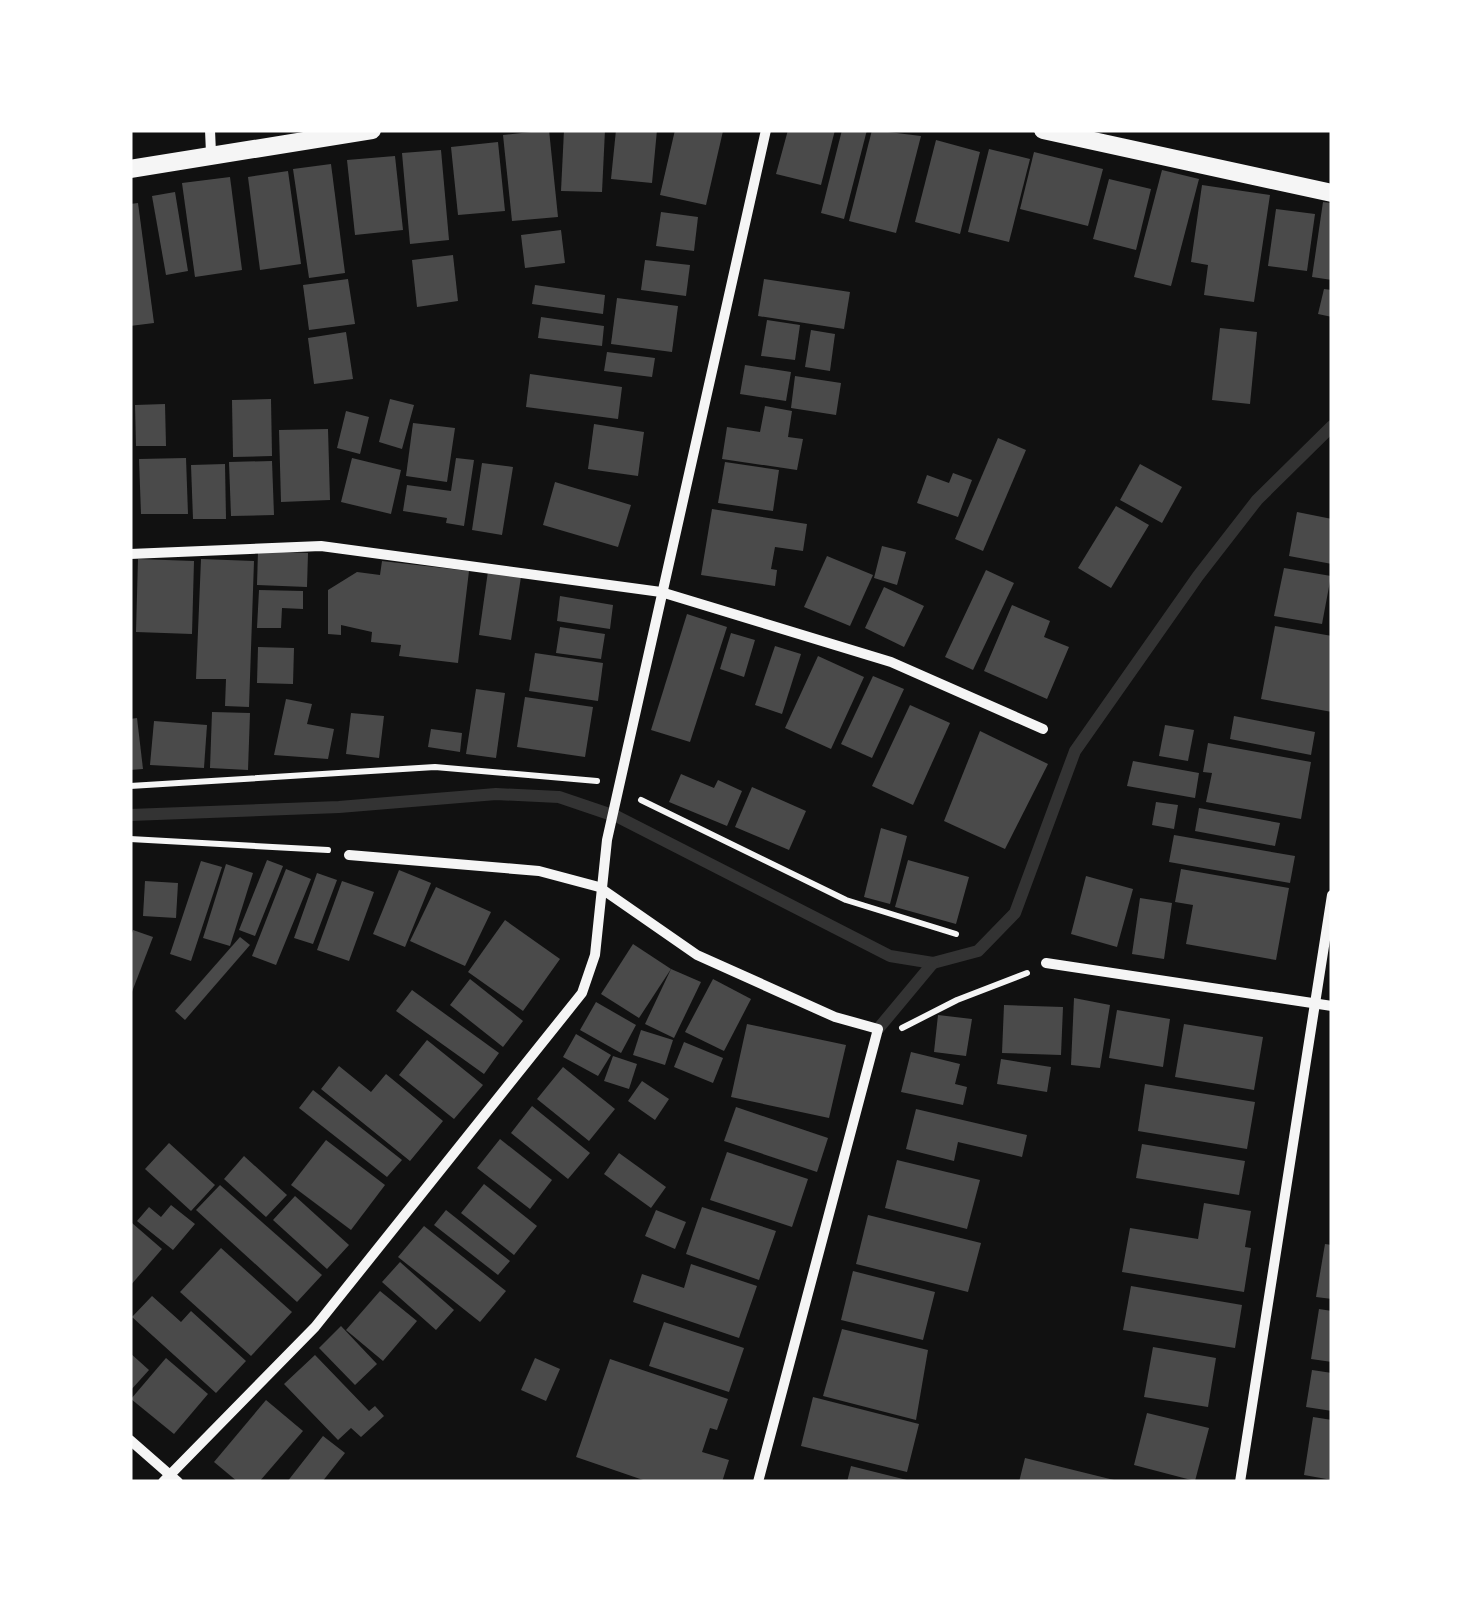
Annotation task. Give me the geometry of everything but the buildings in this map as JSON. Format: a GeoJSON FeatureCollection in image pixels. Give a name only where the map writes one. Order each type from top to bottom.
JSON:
{"type":"FeatureCollection","features":[{"type":"Feature","properties":{"kind":"street"},"geometry":{"type":"LineString","coordinates":[[210,130],[211,153]]}},
{"type":"Feature","properties":{"kind":"street"},"geometry":{"type":"LineString","coordinates":[[130,169],[372,130]]}},
{"type":"Feature","properties":{"kind":"street"},"geometry":{"type":"LineString","coordinates":[[130,1440],[170,1479],[315,1326],[582,993],[595,955],[599,887],[607,840],[766,130]]}},
{"type":"Feature","properties":{"kind":"street"},"geometry":{"type":"LineString","coordinates":[[1044,130],[1332,193]]}},
{"type":"Feature","properties":{"kind":"street"},"geometry":{"type":"LineString","coordinates":[[130,554],[320,546],[661,592],[891,662],[1043,728]]}},
{"type":"Feature","properties":{"kind":"street"},"geometry":{"type":"LineString","coordinates":[[349,855],[539,871],[599,887],[698,955],[789,998],[878,1029],[758,1482]]}},
{"type":"Feature","properties":{"kind":"street"},"geometry":{"type":"LineString","coordinates":[[1240,1482],[1332,895]]}},
{"type":"Feature","properties":{"kind":"street"},"geometry":{"type":"LineString","coordinates":[[1046,962],[1332,1006]]}},
{"type":"Feature","properties":{"kind":"path"},"geometry":{"type":"LineString","coordinates":[[130,786],[435,767],[579,777],[618,790],[846,900],[956,934]]}},
{"type":"Feature","properties":{"kind":"path"},"geometry":{"type":"LineString","coordinates":[[130,839],[286,844],[349,855]]}},
{"type":"Feature","properties":{"kind":"path"},"geometry":{"type":"LineString","coordinates":[[878,1029],[907,1027],[928,1013],[1019,978],[1046,962]]}},
{"type":"Feature","properties":{"kind":"waterway"},"geometry":{"type":"LineString","coordinates":[[130,815],[339,807],[496,794],[559,797],[618,817],[890,956],[933,963],[978,951],[1015,913],[1075,751],[1198,576],[1257,500],[1332,426]]}},
{"type":"Feature","properties":{"kind":"waterway"},"geometry":{"type":"LineString","coordinates":[[878,1029],[933,963]]}}]}
